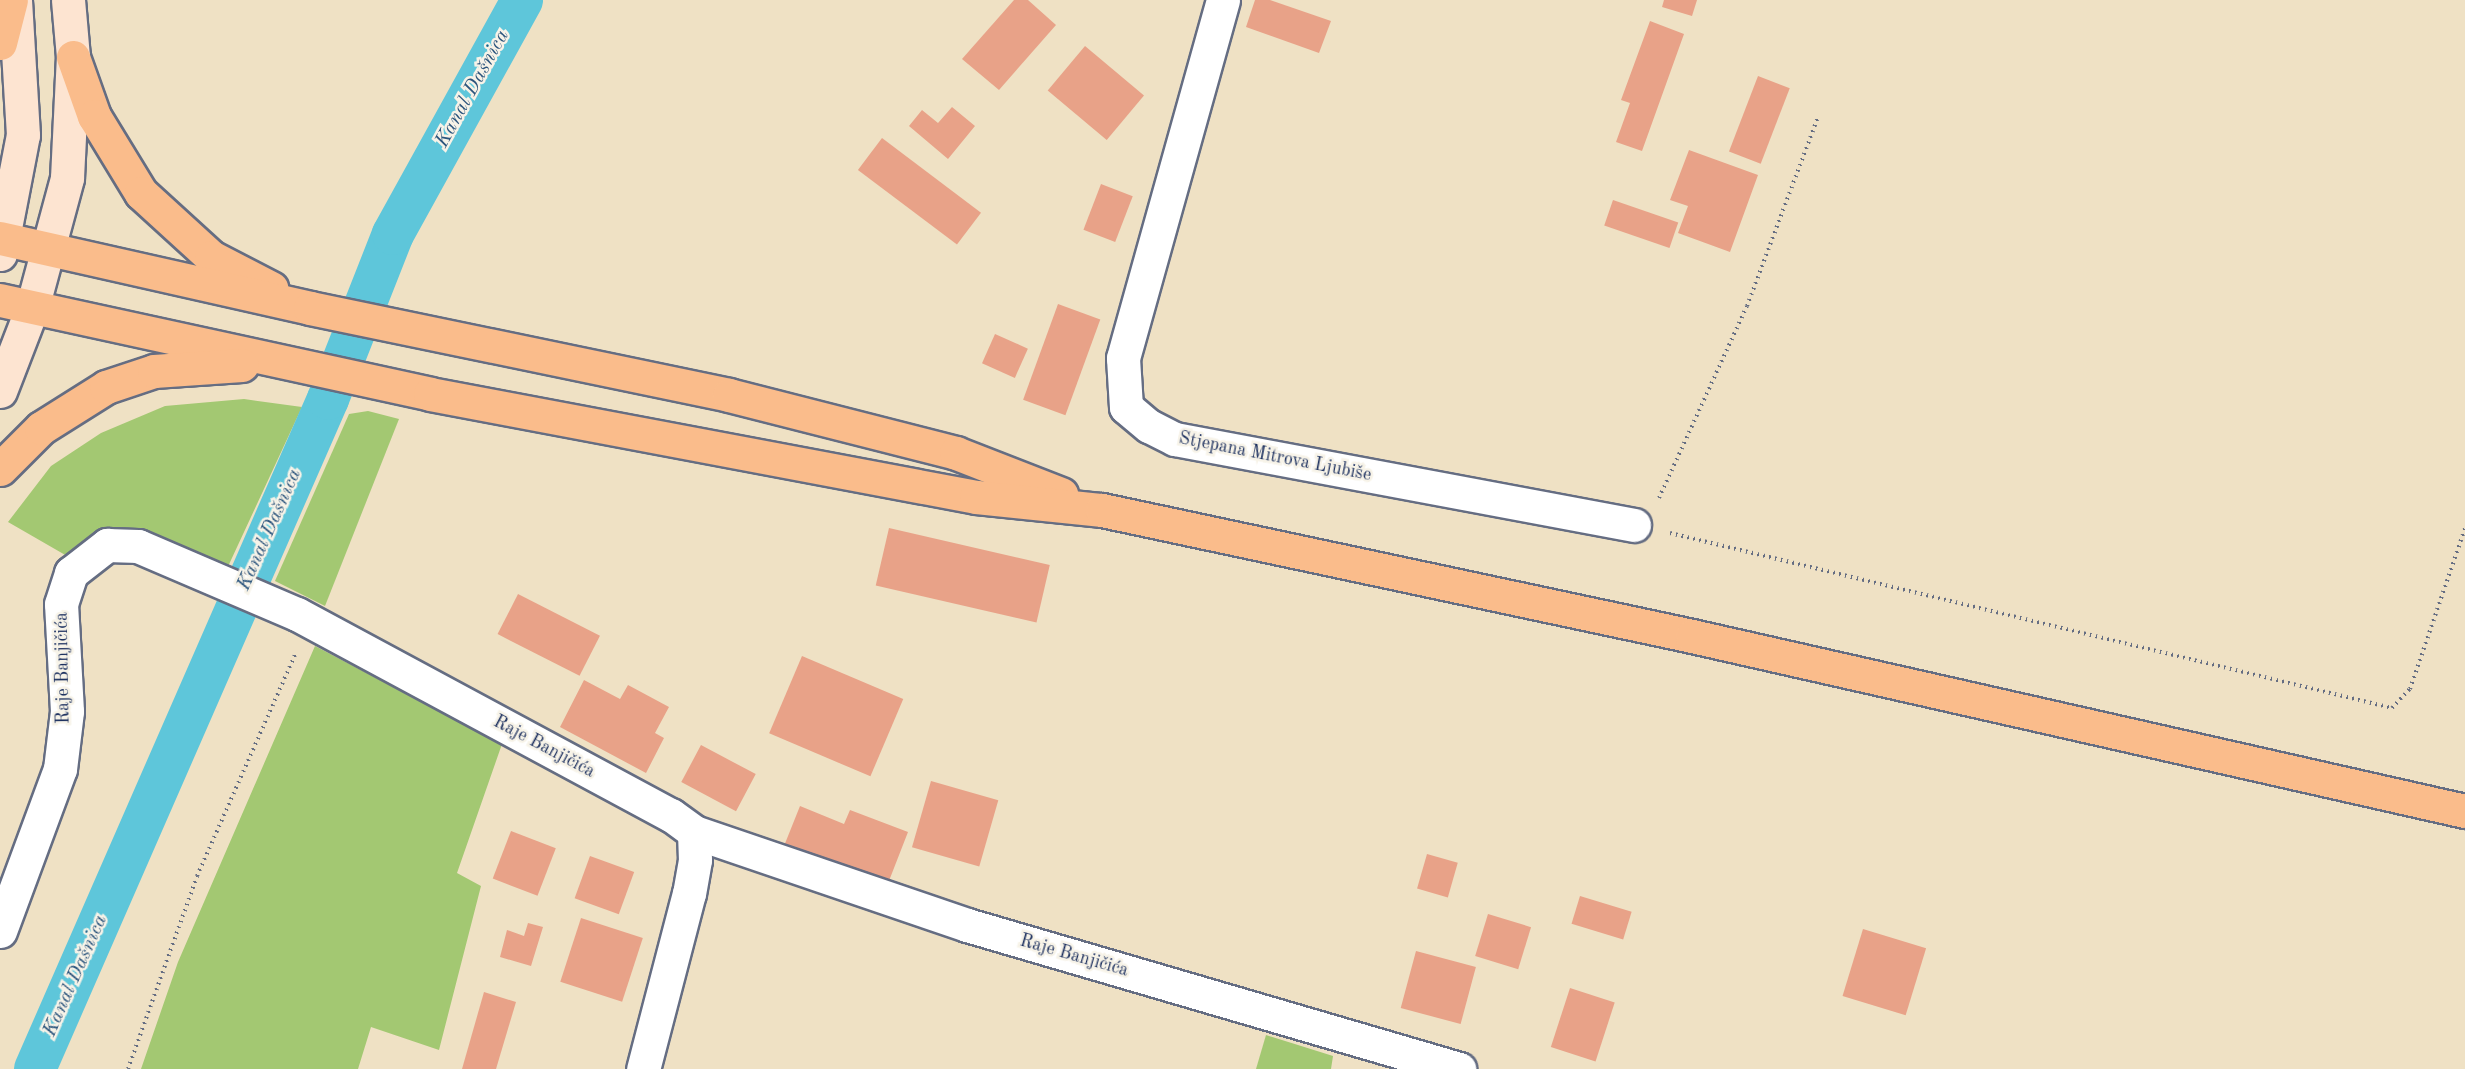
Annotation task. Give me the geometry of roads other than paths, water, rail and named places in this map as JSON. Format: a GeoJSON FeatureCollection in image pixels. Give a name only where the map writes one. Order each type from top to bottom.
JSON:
{"type":"FeatureCollection","features":[{"type":"Feature","properties":{"kind":"main road"},"geometry":{"type":"LineString","coordinates":[[0,43],[13,0]]}},
{"type":"Feature","properties":{"kind":"main road"},"geometry":{"type":"LineString","coordinates":[[13,0],[23,135],[1,244],[48,249],[310,308],[729,395],[833,420],[956,453],[1102,510]]}},
{"type":"Feature","properties":{"kind":"main road"},"geometry":{"type":"LineString","coordinates":[[0,391],[32,308],[67,178],[73,57],[68,0]]}},
{"type":"Feature","properties":{"kind":"main road"},"geometry":{"type":"LineString","coordinates":[[73,57],[94,117],[141,193],[212,257],[310,308]]}},
{"type":"Feature","properties":{"kind":"main road"},"geometry":{"type":"LineString","coordinates":[[0,300],[430,394],[976,496],[1102,510],[1692,636],[2465,811]]}},
{"type":"Feature","properties":{"kind":"main road"},"geometry":{"type":"LineString","coordinates":[[0,470],[41,428],[106,387],[154,371],[219,364],[301,365]]}},
{"type":"Feature","properties":{"kind":"street","name":"Stjepana Mitrova Ljubiše"},"geometry":{"type":"LineString","coordinates":[[1223,0],[1123,358],[1126,406],[1149,426],[1175,438],[1634,525]]}},
{"type":"Feature","properties":{"kind":"street","name":"Raje Banjičića"},"geometry":{"type":"LineString","coordinates":[[0,931],[60,769],[67,711],[61,604],[71,573],[107,545],[138,546],[304,617],[671,815],[694,832],[967,925],[1459,1069]]}},
{"type":"Feature","properties":{"kind":"street"},"geometry":{"type":"LineString","coordinates":[[643,1069],[689,893],[695,860],[694,832]]}},
{"type":"Feature","properties":{"kind":"waterway","name":"Kanal Dašnica"},"geometry":{"type":"LineString","coordinates":[[35,1069],[328,399],[393,234],[522,0]]}}]}
